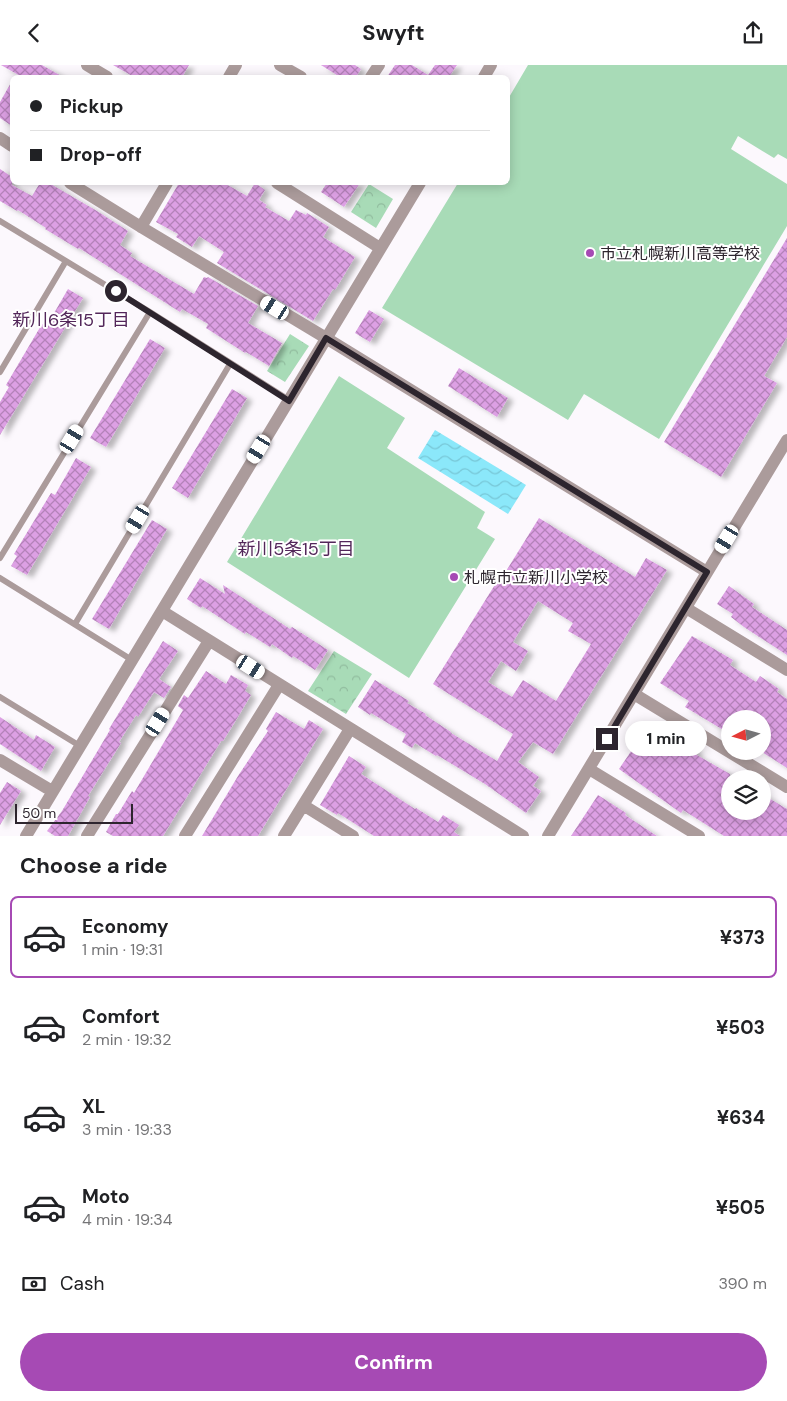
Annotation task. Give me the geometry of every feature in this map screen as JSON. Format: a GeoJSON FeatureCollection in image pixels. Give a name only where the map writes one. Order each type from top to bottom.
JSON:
{"type":"FeatureCollection","features":[{"type":"Feature","properties":{"kind":"street"},"geometry":{"type":"LineString","coordinates":[[87,65],[104,75]]}},
{"type":"Feature","properties":{"kind":"street"},"geometry":{"type":"LineString","coordinates":[[280,65],[298,75]]}},
{"type":"Feature","properties":{"kind":"street"},"geometry":{"type":"LineString","coordinates":[[73,185],[707,572]]}},
{"type":"Feature","properties":{"kind":"street"},"geometry":{"type":"LineString","coordinates":[[141,227],[166,185]]}},
{"type":"Feature","properties":{"kind":"street"},"geometry":{"type":"LineString","coordinates":[[280,185],[380,248]]}},
{"type":"Feature","properties":{"kind":"street"},"geometry":{"type":"LineString","coordinates":[[26,836],[419,185]]}},
{"type":"Feature","properties":{"kind":"street"},"geometry":{"type":"LineString","coordinates":[[548,836],[787,440]]}},
{"type":"Feature","properties":{"kind":"street"},"geometry":{"type":"LineString","coordinates":[[686,608],[787,670]]}},
{"type":"Feature","properties":{"kind":"street"},"geometry":{"type":"LineString","coordinates":[[162,611],[523,836]]}},
{"type":"Feature","properties":{"kind":"street"},"geometry":{"type":"LineString","coordinates":[[88,836],[208,641]]}},
{"type":"Feature","properties":{"kind":"street"},"geometry":{"type":"LineString","coordinates":[[185,836],[279,685]]}},
{"type":"Feature","properties":{"kind":"street"},"geometry":{"type":"LineString","coordinates":[[634,694],[787,787]]}},
{"type":"Feature","properties":{"kind":"street"},"geometry":{"type":"LineString","coordinates":[[284,836],[350,729]]}},
{"type":"Feature","properties":{"kind":"street"},"geometry":{"type":"LineString","coordinates":[[0,759],[52,791]]}},
{"type":"Feature","properties":{"kind":"street"},"geometry":{"type":"LineString","coordinates":[[588,769],[699,836]]}},
{"type":"Feature","properties":{"kind":"street"},"geometry":{"type":"LineString","coordinates":[[303,805],[353,836]]}},
{"type":"Feature","properties":{"kind":"lane"},"geometry":{"type":"LineString","coordinates":[[0,221],[150,312],[289,401]]}},
{"type":"Feature","properties":{"kind":"lane"},"geometry":{"type":"LineString","coordinates":[[0,372],[66,261]]}},
{"type":"Feature","properties":{"kind":"lane"},"geometry":{"type":"LineString","coordinates":[[0,558],[150,312]]}},
{"type":"Feature","properties":{"kind":"lane"},"geometry":{"type":"LineString","coordinates":[[75,624],[230,364]]}},
{"type":"Feature","properties":{"kind":"lane"},"geometry":{"type":"LineString","coordinates":[[0,578],[132,660]]}},
{"type":"Feature","properties":{"kind":"lane"},"geometry":{"type":"LineString","coordinates":[[0,697],[80,746]]}},
{"type":"Feature","properties":{"kind":"green space","name":"市立札幌新川高等学校"},"geometry":{"type":"Polygon","coordinates":[[[528,65],[787,65],[787,159],[778,154],[774,158],[738,136],[731,149],[787,184],[787,226],[659,439],[584,394],[568,420],[382,308],[457,185],[510,185],[510,96],[528,65]]]}},
{"type":"Feature","properties":{"kind":"green space"},"geometry":{"type":"Polygon","coordinates":[[[368,185],[393,199],[376,228],[351,212],[368,185]]]}},
{"type":"Feature","properties":{"kind":"green space"},"geometry":{"type":"Polygon","coordinates":[[[290,334],[309,346],[285,382],[267,371],[290,334]]]}},
{"type":"Feature","properties":{"kind":"green space"},"geometry":{"type":"Polygon","coordinates":[[[339,376],[405,418],[387,448],[485,512],[477,528],[495,539],[409,678],[227,562],[339,376]]]}},
{"type":"Feature","properties":{"kind":"green space"},"geometry":{"type":"Polygon","coordinates":[[[334,651],[372,674],[346,714],[308,691],[334,651]]]}},
{"type":"Feature","properties":{"kind":"water"},"geometry":{"type":"Polygon","coordinates":[[[435,430],[526,485],[508,514],[418,458],[435,430]]]}},
{"type":"Feature","properties":{"kind":"building"},"geometry":{"type":"Polygon","coordinates":[[[1,65],[42,65],[60,75],[18,75],[1,65]]]}},
{"type":"Feature","properties":{"kind":"building"},"geometry":{"type":"Polygon","coordinates":[[[113,65],[189,65],[183,75],[130,75],[113,65]]]}},
{"type":"Feature","properties":{"kind":"building"},"geometry":{"type":"Polygon","coordinates":[[[321,65],[355,65],[361,69],[357,75],[337,75],[321,65]]]}},
{"type":"Feature","properties":{"kind":"building"},"geometry":{"type":"Polygon","coordinates":[[[395,65],[412,65],[428,75],[388,75],[395,65]]]}},
{"type":"Feature","properties":{"kind":"building"},"geometry":{"type":"Polygon","coordinates":[[[435,65],[457,65],[450,75],[428,75],[435,65]]]}},
{"type":"Feature","properties":{"kind":"building"},"geometry":{"type":"Polygon","coordinates":[[[10,84],[10,125],[0,118],[0,102],[10,84]]]}},
{"type":"Feature","properties":{"kind":"building"},"geometry":{"type":"Polygon","coordinates":[[[0,169],[10,176],[10,185],[32,196],[39,185],[52,185],[128,231],[120,245],[132,253],[130,256],[194,294],[204,277],[208,277],[258,306],[248,323],[282,343],[269,366],[206,328],[208,324],[182,309],[180,312],[79,248],[45,229],[18,210],[0,201],[0,169]]]}},
{"type":"Feature","properties":{"kind":"building"},"geometry":{"type":"Polygon","coordinates":[[[178,185],[228,185],[247,196],[254,185],[258,185],[265,190],[259,200],[267,205],[265,207],[289,221],[296,210],[306,215],[307,213],[329,227],[323,237],[355,257],[313,321],[217,263],[224,252],[199,236],[192,247],[176,237],[178,234],[156,222],[178,185]]]}},
{"type":"Feature","properties":{"kind":"building"},"geometry":{"type":"Polygon","coordinates":[[[326,185],[359,185],[344,207],[321,192],[326,185]]]}},
{"type":"Feature","properties":{"kind":"building"},"geometry":{"type":"Polygon","coordinates":[[[787,238],[787,337],[764,376],[777,383],[721,477],[664,442],[787,238]]]}},
{"type":"Feature","properties":{"kind":"building"},"geometry":{"type":"Polygon","coordinates":[[[68,289],[83,298],[0,435],[0,402],[9,387],[6,385],[42,324],[46,327],[68,289]]]}},
{"type":"Feature","properties":{"kind":"building"},"geometry":{"type":"Polygon","coordinates":[[[369,310],[384,319],[370,342],[355,333],[369,310]]]}},
{"type":"Feature","properties":{"kind":"building"},"geometry":{"type":"Polygon","coordinates":[[[150,339],[165,348],[106,447],[90,438],[150,339]]]}},
{"type":"Feature","properties":{"kind":"building"},"geometry":{"type":"Polygon","coordinates":[[[459,368],[508,398],[497,417],[448,386],[459,368]]]}},
{"type":"Feature","properties":{"kind":"building"},"geometry":{"type":"Polygon","coordinates":[[[232,389],[247,398],[188,498],[172,488],[232,389]]]}},
{"type":"Feature","properties":{"kind":"building"},"geometry":{"type":"Polygon","coordinates":[[[76,458],[91,467],[27,575],[11,566],[17,556],[14,554],[51,493],[55,495],[76,458]]]}},
{"type":"Feature","properties":{"kind":"building"},"geometry":{"type":"Polygon","coordinates":[[[539,518],[635,577],[646,558],[667,570],[553,754],[533,742],[518,762],[539,777],[533,786],[541,791],[526,813],[485,784],[437,755],[415,743],[412,748],[402,742],[406,734],[358,707],[375,680],[409,701],[407,703],[426,714],[451,733],[497,761],[513,734],[433,684],[501,575],[503,576],[539,518]],[[538,601],[513,642],[528,651],[516,671],[501,661],[488,682],[512,697],[523,680],[556,701],[591,644],[568,631],[573,623],[538,601]]]}},
{"type":"Feature","properties":{"kind":"building"},"geometry":{"type":"Polygon","coordinates":[[[152,520],[167,529],[109,629],[92,619],[152,520]]]}},
{"type":"Feature","properties":{"kind":"building"},"geometry":{"type":"Polygon","coordinates":[[[200,578],[225,594],[223,585],[290,629],[292,627],[328,650],[315,670],[293,656],[292,658],[272,644],[270,647],[246,632],[245,634],[202,606],[201,608],[187,599],[200,578]]]}},
{"type":"Feature","properties":{"kind":"building"},"geometry":{"type":"Polygon","coordinates":[[[729,586],[754,604],[752,607],[787,630],[787,655],[744,627],[731,617],[733,614],[717,604],[729,586]]]}},
{"type":"Feature","properties":{"kind":"building"},"geometry":{"type":"Polygon","coordinates":[[[692,636],[733,660],[730,665],[756,682],[760,676],[779,689],[777,692],[787,699],[787,768],[771,758],[771,710],[721,710],[721,729],[685,707],[689,701],[660,683],[692,636]]]}},
{"type":"Feature","properties":{"kind":"building"},"geometry":{"type":"Polygon","coordinates":[[[163,641],[178,651],[159,679],[171,687],[164,698],[154,692],[138,717],[136,715],[88,796],[90,797],[68,836],[55,836],[47,831],[62,811],[163,641]]]}},
{"type":"Feature","properties":{"kind":"building"},"geometry":{"type":"Polygon","coordinates":[[[206,671],[226,684],[231,675],[248,685],[245,691],[251,695],[233,725],[223,741],[221,741],[163,836],[113,836],[106,832],[132,791],[134,793],[183,710],[178,706],[184,695],[188,698],[206,671]]]}},
{"type":"Feature","properties":{"kind":"building"},"geometry":{"type":"Polygon","coordinates":[[[276,712],[304,729],[309,720],[323,729],[258,836],[202,836],[268,731],[266,729],[276,712]]]}},
{"type":"Feature","properties":{"kind":"building"},"geometry":{"type":"Polygon","coordinates":[[[0,717],[34,740],[36,735],[55,747],[41,771],[0,744],[0,717]]]}},
{"type":"Feature","properties":{"kind":"building"},"geometry":{"type":"Polygon","coordinates":[[[659,721],[672,729],[669,734],[697,751],[695,754],[723,770],[721,770],[721,820],[771,820],[771,799],[787,809],[787,836],[724,836],[683,810],[681,813],[619,769],[651,722],[656,726],[659,721]]]}},
{"type":"Feature","properties":{"kind":"building"},"geometry":{"type":"Polygon","coordinates":[[[349,756],[366,767],[361,774],[415,809],[438,822],[443,815],[459,825],[454,832],[460,836],[374,836],[338,813],[337,815],[320,805],[349,756]]]}},
{"type":"Feature","properties":{"kind":"building"},"geometry":{"type":"Polygon","coordinates":[[[7,782],[21,791],[0,825],[0,793],[7,782]]]}},
{"type":"Feature","properties":{"kind":"building"},"geometry":{"type":"Polygon","coordinates":[[[598,795],[626,813],[625,815],[657,836],[571,836],[598,795]]]}},
{"type":"Feature","properties":{"kind":"place","name":"市立札幌新川高等学校"},"geometry":{"type":"Point","coordinates":[590,253]}},
{"type":"Feature","properties":{"kind":"place","name":"札幌市立新川小学校"},"geometry":{"type":"Point","coordinates":[454,577]}},
{"type":"Feature","properties":{"kind":"district","name":"新川6条15丁目"},"geometry":{"type":"Point","coordinates":[71,320]}},
{"type":"Feature","properties":{"kind":"district","name":"新川5条15丁目"},"geometry":{"type":"Point","coordinates":[296,549]}},
{"type":"Feature","properties":{"kind":"route"},"geometry":{"type":"LineString","coordinates":[[116,291],[289,401],[326,338],[707,572],[607,739]]}}]}
